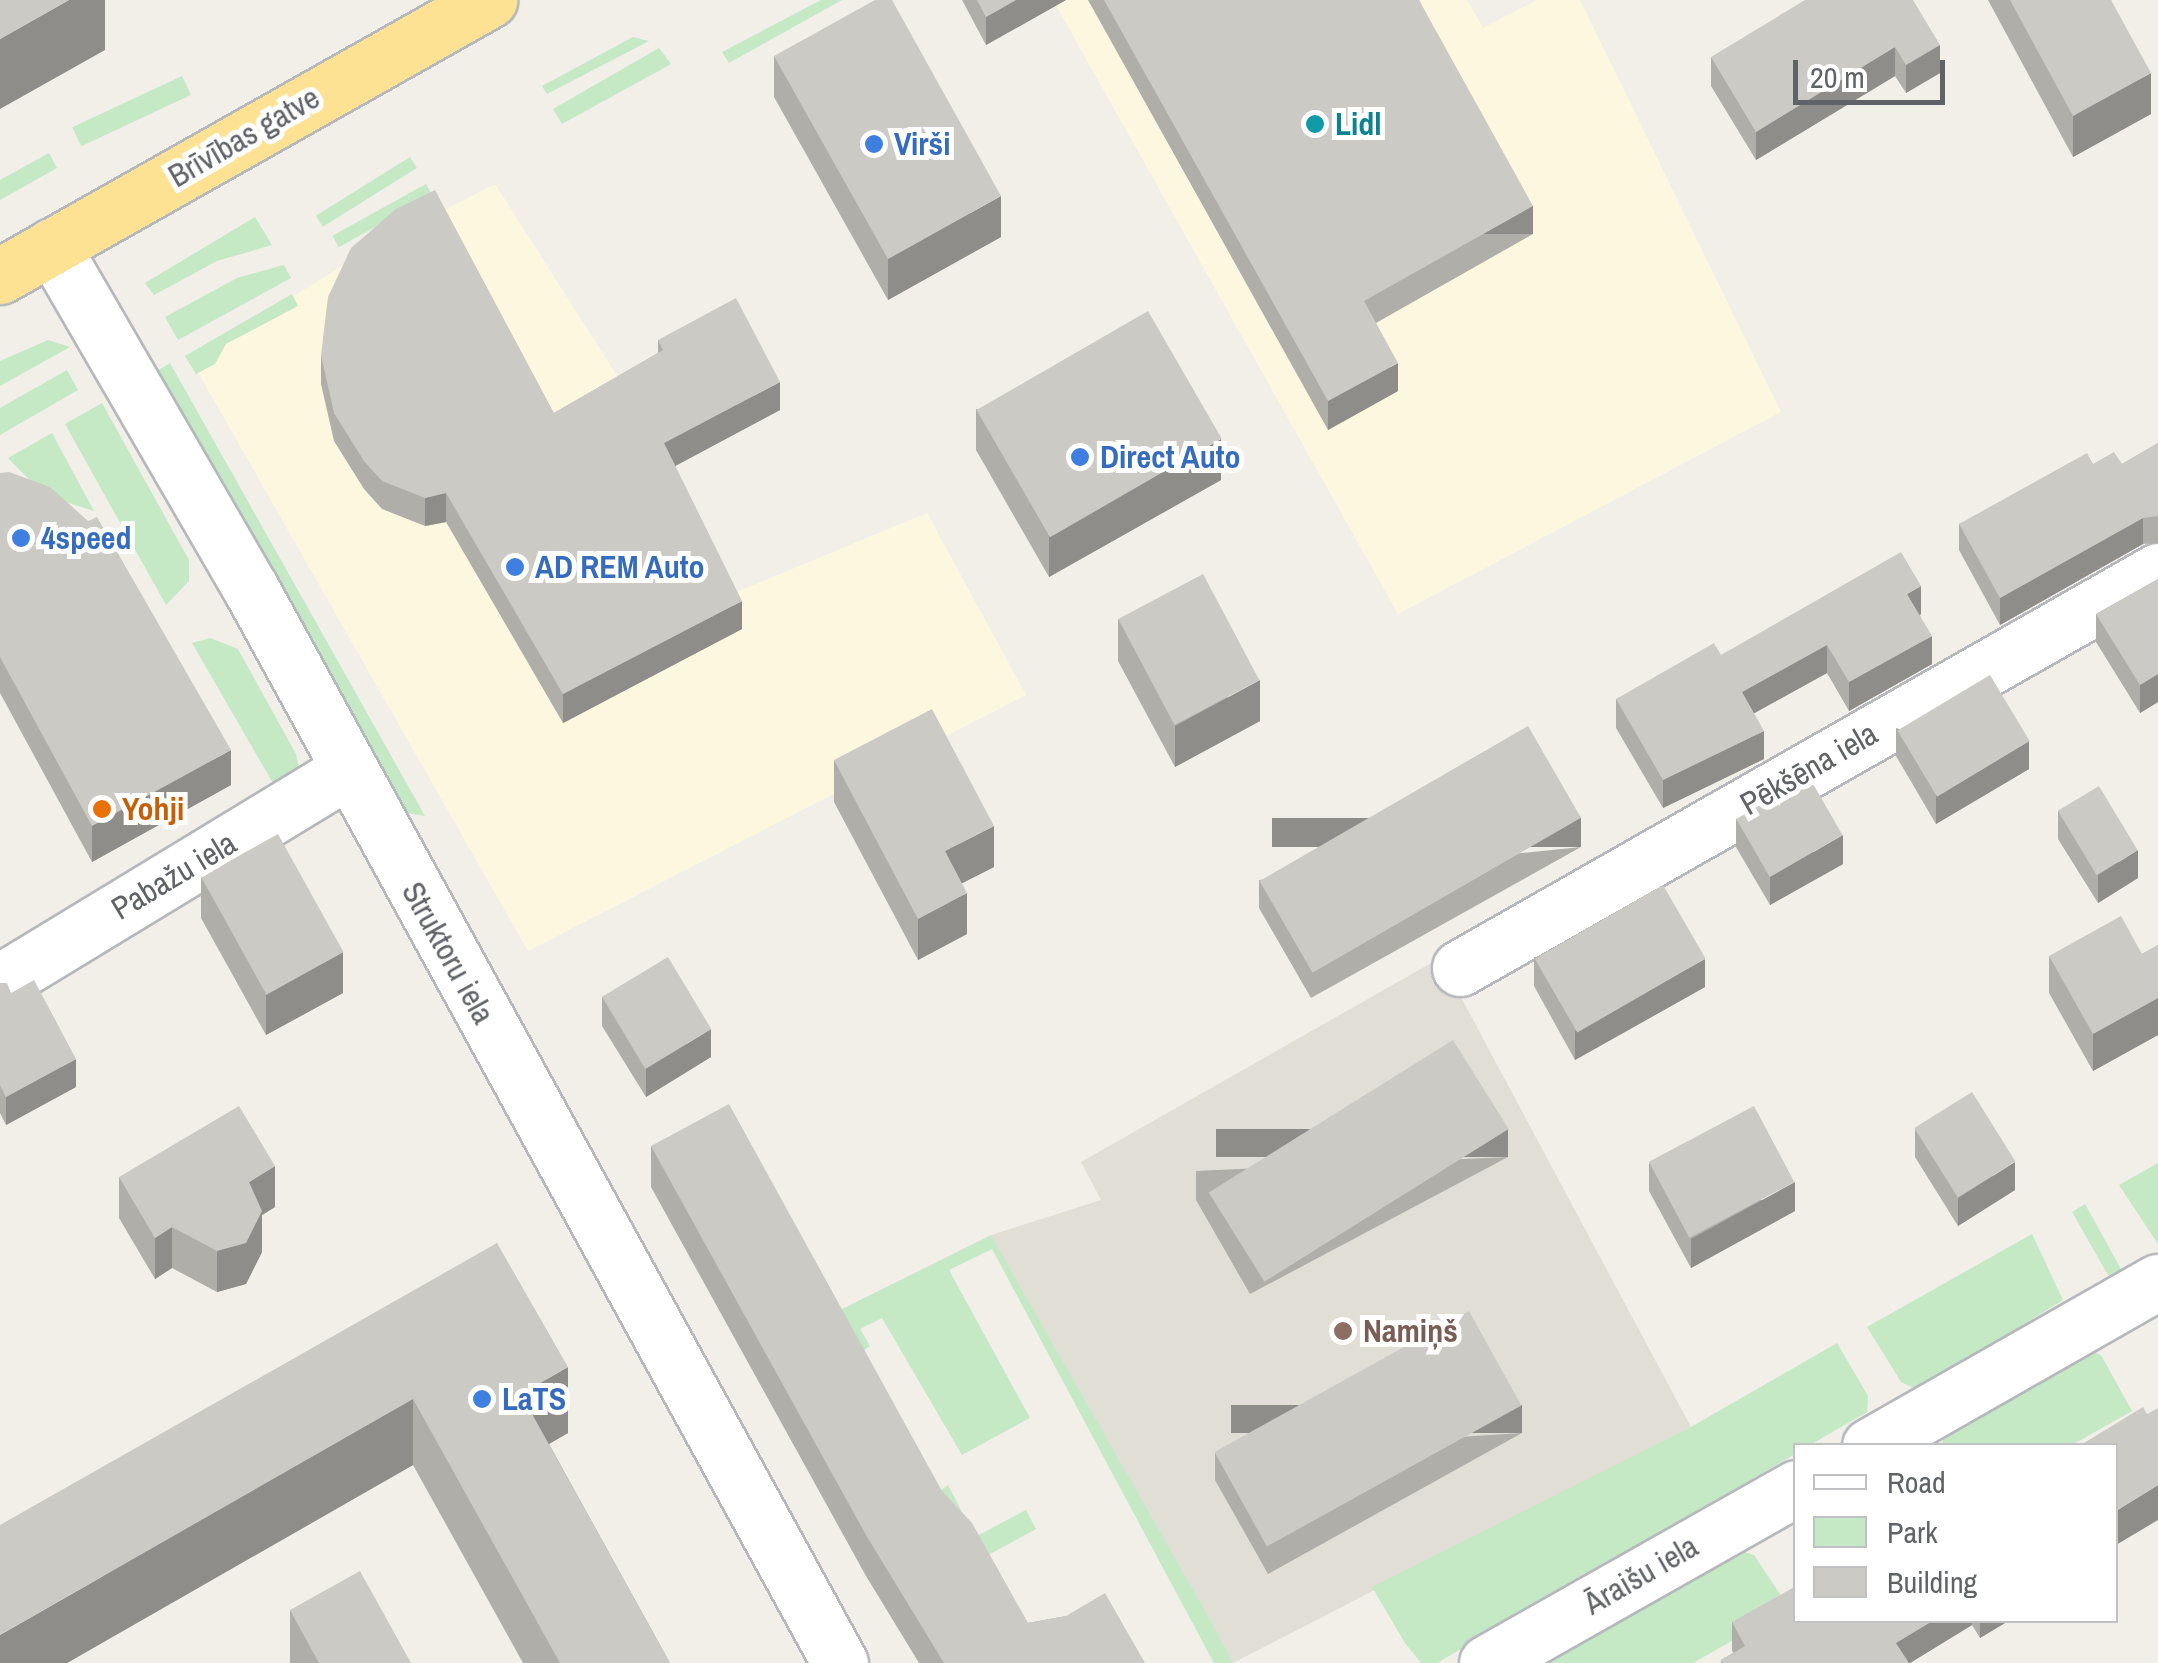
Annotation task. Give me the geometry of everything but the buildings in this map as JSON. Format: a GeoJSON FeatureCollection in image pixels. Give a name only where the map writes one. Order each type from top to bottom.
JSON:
{"type":"FeatureCollection","features":[{"type":"Feature","properties":{"kind":"highway","name":"Brīvības gatve"},"geometry":{"type":"LineString","coordinates":[[0,276],[490,0]]}},
{"type":"Feature","properties":{"kind":"street","name":"Struktoru iela"},"geometry":{"type":"LineString","coordinates":[[52,246],[348,770],[840,1663]]}},
{"type":"Feature","properties":{"kind":"street","name":"Pēkšēna iela"},"geometry":{"type":"LineString","coordinates":[[1460,968],[2158,571]]}},
{"type":"Feature","properties":{"kind":"street","name":"Pabažu iela"},"geometry":{"type":"LineString","coordinates":[[0,982],[348,770]]}},
{"type":"Feature","properties":{"kind":"street"},"geometry":{"type":"LineString","coordinates":[[1875,1443],[2158,1282]]}},
{"type":"Feature","properties":{"kind":"street","name":"Āraišu iela"},"geometry":{"type":"LineString","coordinates":[[1487,1663],[1793,1490]]}},
{"type":"Feature","properties":{"kind":"shaded area"},"geometry":{"type":"Polygon","coordinates":[[[1053,0],[1467,0],[1483,28],[1537,0],[1580,0],[1781,412],[1398,614],[1053,0]]]}},
{"type":"Feature","properties":{"kind":"shaded area","name":"AD REM Auto"},"geometry":{"type":"Polygon","coordinates":[[[495,184],[621,382],[734,593],[927,513],[1026,695],[528,951],[191,360],[374,246],[495,184]]]}},
{"type":"Feature","properties":{"kind":"shaded area","name":"Namiņš"},"geometry":{"type":"Polygon","coordinates":[[[1440,958],[1691,1427],[1233,1663],[991,1235],[1101,1200],[1081,1162],[1440,958]]]}},
{"type":"Feature","properties":{"kind":"green space"},"geometry":{"type":"Polygon","coordinates":[[[821,0],[842,0],[729,63],[722,52],[821,0]]]}},
{"type":"Feature","properties":{"kind":"green space"},"geometry":{"type":"Polygon","coordinates":[[[633,37],[649,41],[547,94],[542,86],[633,37]]]}},
{"type":"Feature","properties":{"kind":"green space"},"geometry":{"type":"Polygon","coordinates":[[[659,48],[671,64],[562,124],[553,109],[659,48]]]}},
{"type":"Feature","properties":{"kind":"green space"},"geometry":{"type":"Polygon","coordinates":[[[182,76],[191,95],[81,146],[72,127],[182,76]]]}},
{"type":"Feature","properties":{"kind":"green space"},"geometry":{"type":"Polygon","coordinates":[[[49,153],[57,168],[0,200],[0,180],[49,153]]]}},
{"type":"Feature","properties":{"kind":"green space"},"geometry":{"type":"Polygon","coordinates":[[[410,157],[417,168],[323,227],[316,216],[410,157]]]}},
{"type":"Feature","properties":{"kind":"green space"},"geometry":{"type":"Polygon","coordinates":[[[426,184],[432,195],[339,247],[332,236],[426,184]]]}},
{"type":"Feature","properties":{"kind":"green space"},"geometry":{"type":"Polygon","coordinates":[[[255,217],[272,245],[217,261],[154,295],[145,283],[255,217]]]}},
{"type":"Feature","properties":{"kind":"green space"},"geometry":{"type":"Polygon","coordinates":[[[284,265],[291,278],[178,340],[165,317],[237,278],[284,265]]]}},
{"type":"Feature","properties":{"kind":"green space"},"geometry":{"type":"Polygon","coordinates":[[[292,294],[298,306],[226,344],[215,364],[196,374],[185,356],[292,294]]]}},
{"type":"Feature","properties":{"kind":"green space"},"geometry":{"type":"Polygon","coordinates":[[[48,340],[70,347],[0,386],[0,361],[48,340]]]}},
{"type":"Feature","properties":{"kind":"green space"},"geometry":{"type":"Polygon","coordinates":[[[170,363],[425,816],[400,812],[155,372],[170,363]]]}},
{"type":"Feature","properties":{"kind":"green space"},"geometry":{"type":"Polygon","coordinates":[[[67,370],[78,390],[0,435],[0,408],[67,370]]]}},
{"type":"Feature","properties":{"kind":"green space"},"geometry":{"type":"Polygon","coordinates":[[[102,403],[189,560],[189,581],[166,605],[65,424],[102,403]]]}},
{"type":"Feature","properties":{"kind":"green space"},"geometry":{"type":"Polygon","coordinates":[[[52,433],[94,511],[44,495],[8,458],[52,433]]]}},
{"type":"Feature","properties":{"kind":"green space"},"geometry":{"type":"Polygon","coordinates":[[[210,638],[238,649],[296,754],[299,768],[281,797],[192,643],[210,638]]]}},
{"type":"Feature","properties":{"kind":"green space"},"geometry":{"type":"Polygon","coordinates":[[[2158,1163],[2158,1244],[2119,1185],[2158,1163]]]}},
{"type":"Feature","properties":{"kind":"green space"},"geometry":{"type":"Polygon","coordinates":[[[2085,1204],[2122,1271],[2116,1276],[2108,1275],[2072,1212],[2085,1204]]]}},
{"type":"Feature","properties":{"kind":"green space"},"geometry":{"type":"Polygon","coordinates":[[[2032,1234],[2063,1300],[1918,1390],[1901,1382],[1867,1327],[2032,1234]]]}},
{"type":"Feature","properties":{"kind":"green space"},"geometry":{"type":"Polygon","coordinates":[[[991,1235],[1233,1663],[1214,1663],[992,1249],[949,1270],[1030,1418],[962,1455],[882,1318],[860,1329],[870,1346],[849,1362],[824,1318],[991,1235]]]}},
{"type":"Feature","properties":{"kind":"green space"},"geometry":{"type":"Polygon","coordinates":[[[1837,1343],[1868,1396],[1867,1412],[1813,1443],[1793,1443],[1793,1455],[1437,1663],[1421,1663],[1372,1587],[1691,1427],[1837,1343]]]}},
{"type":"Feature","properties":{"kind":"green space"},"geometry":{"type":"Polygon","coordinates":[[[2083,1348],[2101,1355],[2132,1411],[2076,1443],[1942,1443],[1945,1427],[2083,1348]]]}},
{"type":"Feature","properties":{"kind":"green space"},"geometry":{"type":"Polygon","coordinates":[[[948,1485],[975,1537],[1026,1510],[1036,1529],[972,1564],[926,1502],[948,1485]]]}},
{"type":"Feature","properties":{"kind":"green space"},"geometry":{"type":"Polygon","coordinates":[[[1731,1548],[1754,1555],[1789,1608],[1693,1663],[1533,1663],[1731,1548]]]}},
{"type":"Feature","properties":{"kind":"place","name":"Lidl"},"geometry":{"type":"Point","coordinates":[1315,124]}},
{"type":"Feature","properties":{"kind":"place","name":"Virši"},"geometry":{"type":"Point","coordinates":[874,144]}},
{"type":"Feature","properties":{"kind":"place","name":"Direct Auto"},"geometry":{"type":"Point","coordinates":[1080,457]}},
{"type":"Feature","properties":{"kind":"place","name":"4speed"},"geometry":{"type":"Point","coordinates":[21,538]}},
{"type":"Feature","properties":{"kind":"place","name":"AD REM Auto"},"geometry":{"type":"Point","coordinates":[515,567]}},
{"type":"Feature","properties":{"kind":"place","name":"Yohji"},"geometry":{"type":"Point","coordinates":[102,809]}},
{"type":"Feature","properties":{"kind":"place","name":"Namiņš"},"geometry":{"type":"Point","coordinates":[1343,1331]}},
{"type":"Feature","properties":{"kind":"place","name":"LaTS"},"geometry":{"type":"Point","coordinates":[482,1399]}}]}
